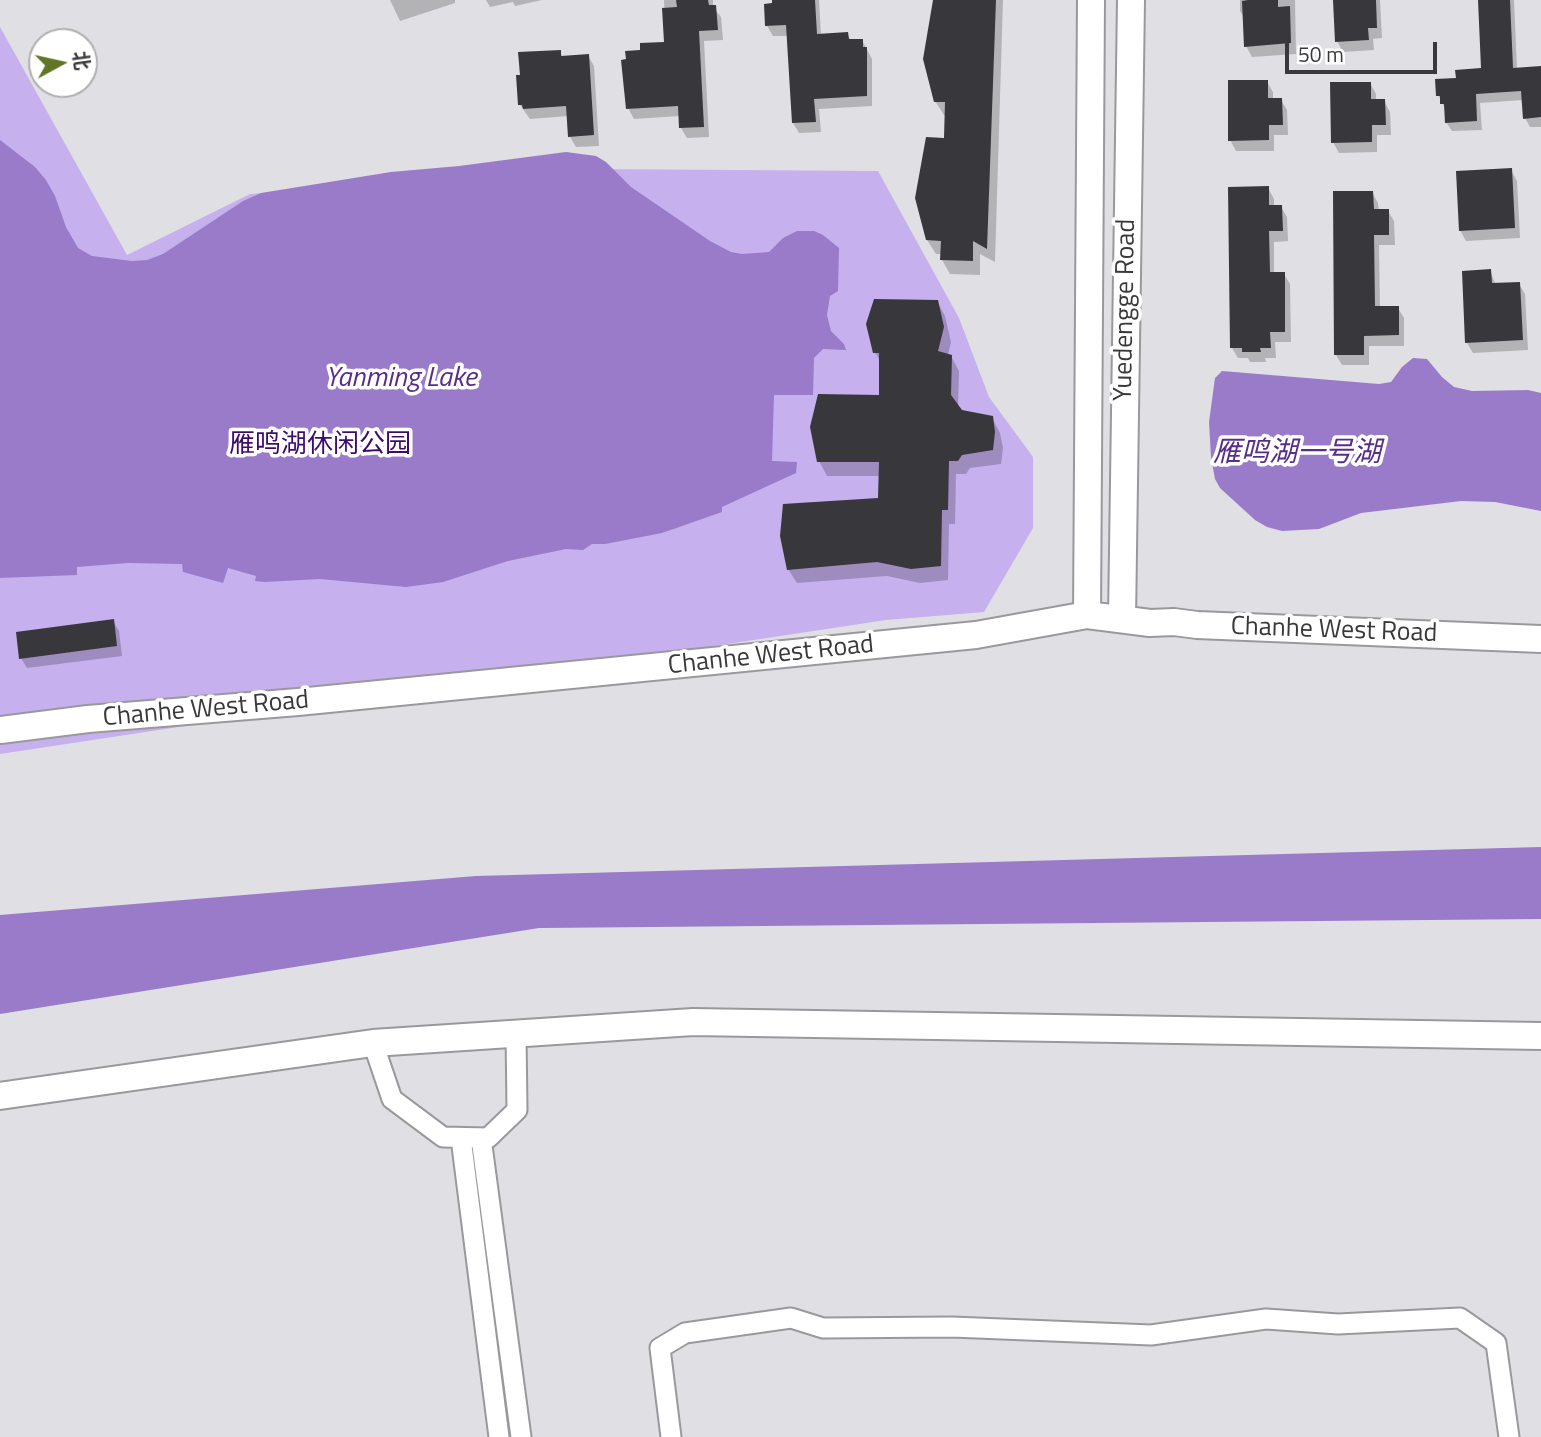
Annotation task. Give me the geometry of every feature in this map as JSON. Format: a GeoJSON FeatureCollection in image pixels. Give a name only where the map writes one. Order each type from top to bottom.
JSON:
{"type":"FeatureCollection","features":[{"type":"Feature","properties":{"kind":"street","name":"Yuedengge Road"},"geometry":{"type":"LineString","coordinates":[[1087,615],[1091,0]]}},
{"type":"Feature","properties":{"kind":"street","name":"Yuedengge Road"},"geometry":{"type":"LineString","coordinates":[[1122,620],[1130,0]]}},
{"type":"Feature","properties":{"kind":"street","name":"Chanhe West Road"},"geometry":{"type":"LineString","coordinates":[[0,730],[88,719],[312,701],[976,635],[1087,615],[1198,625],[1541,639]]}},
{"type":"Feature","properties":{"kind":"street"},"geometry":{"type":"LineString","coordinates":[[0,1096],[373,1043],[693,1022],[1541,1036]]}},
{"type":"Feature","properties":{"kind":"street"},"geometry":{"type":"LineString","coordinates":[[373,1043],[392,1099],[443,1137],[488,1138],[517,1110],[516,1033]]}},
{"type":"Feature","properties":{"kind":"street"},"geometry":{"type":"LineString","coordinates":[[471,1138],[499,1437]]}},
{"type":"Feature","properties":{"kind":"street"},"geometry":{"type":"LineString","coordinates":[[471,1138],[521,1437]]}},
{"type":"Feature","properties":{"kind":"street"},"geometry":{"type":"LineString","coordinates":[[671,1437],[660,1348],[685,1333],[791,1318],[823,1328],[952,1327],[1151,1335],[1266,1320],[1338,1324],[1460,1318],[1496,1343],[1508,1437]]}},
{"type":"Feature","properties":{"kind":"green space","name":"雁鸣湖休闲公园"},"geometry":{"type":"Polygon","coordinates":[[[0,27],[28,77],[28,98],[40,98],[127,255],[250,194],[590,169],[878,171],[959,318],[989,397],[1033,457],[1033,528],[984,612],[886,620],[0,754],[0,27]]]}},
{"type":"Feature","properties":{"kind":"water","name":"Yanming Lake"},"geometry":{"type":"Polygon","coordinates":[[[0,140],[35,167],[46,180],[78,248],[92,256],[132,261],[147,260],[163,254],[243,201],[261,193],[391,172],[566,152],[596,156],[606,162],[631,187],[710,241],[731,252],[769,252],[783,238],[797,231],[814,231],[823,235],[839,248],[838,291],[830,296],[827,315],[831,331],[844,344],[846,350],[823,349],[814,358],[813,395],[774,395],[772,461],[797,462],[796,473],[722,507],[722,512],[662,533],[592,544],[583,550],[566,549],[508,561],[443,582],[406,587],[320,579],[264,582],[255,581],[256,576],[228,568],[223,583],[183,572],[182,564],[128,563],[77,567],[77,575],[0,578],[0,140]]]}},
{"type":"Feature","properties":{"kind":"water","name":"雁鸣湖一号湖"},"geometry":{"type":"Polygon","coordinates":[[[1413,358],[1427,359],[1454,387],[1472,391],[1528,390],[1541,393],[1541,511],[1495,502],[1461,501],[1361,513],[1319,529],[1282,531],[1255,520],[1220,488],[1215,479],[1211,457],[1209,422],[1215,378],[1222,371],[1379,384],[1391,382],[1413,358]]]}},
{"type":"Feature","properties":{"kind":"water"},"geometry":{"type":"Polygon","coordinates":[[[1541,847],[1541,919],[539,928],[0,1014],[0,915],[476,876],[1541,847]]]}},
{"type":"Feature","properties":{"kind":"building"},"geometry":{"type":"Polygon","coordinates":[[[676,0],[708,0],[709,5],[716,5],[718,30],[699,31],[704,127],[679,128],[678,106],[626,109],[621,60],[626,59],[625,51],[640,50],[640,43],[664,42],[662,8],[677,7],[676,0]]]}},
{"type":"Feature","properties":{"kind":"building"},"geometry":{"type":"Polygon","coordinates":[[[772,0],[815,0],[817,34],[848,32],[849,39],[863,39],[863,47],[867,47],[867,96],[814,99],[816,122],[792,123],[786,25],[765,26],[764,4],[772,3],[772,0]]]}},
{"type":"Feature","properties":{"kind":"building"},"geometry":{"type":"Polygon","coordinates":[[[933,0],[996,0],[987,249],[973,241],[973,261],[940,260],[941,241],[926,240],[915,198],[926,137],[944,138],[945,102],[934,102],[923,59],[933,0]]]}},
{"type":"Feature","properties":{"kind":"building"},"geometry":{"type":"Polygon","coordinates":[[[1278,0],[1278,7],[1290,6],[1291,43],[1244,47],[1242,1],[1278,0]]]}},
{"type":"Feature","properties":{"kind":"building"},"geometry":{"type":"Polygon","coordinates":[[[1333,0],[1376,0],[1377,28],[1368,28],[1369,40],[1335,42],[1333,0]]]}},
{"type":"Feature","properties":{"kind":"building"},"geometry":{"type":"Polygon","coordinates":[[[1478,0],[1510,0],[1513,68],[1541,66],[1541,117],[1523,119],[1521,91],[1476,94],[1477,121],[1445,123],[1444,104],[1440,104],[1440,96],[1436,96],[1435,79],[1456,78],[1455,70],[1481,68],[1478,0]]]}},
{"type":"Feature","properties":{"kind":"building"},"geometry":{"type":"Polygon","coordinates":[[[561,50],[561,56],[589,54],[594,135],[568,137],[566,106],[523,109],[522,105],[518,105],[518,52],[561,50]]]}},
{"type":"Feature","properties":{"kind":"building"},"geometry":{"type":"Polygon","coordinates":[[[1228,80],[1268,80],[1268,98],[1282,98],[1283,125],[1269,125],[1269,140],[1228,141],[1228,80]]]}},
{"type":"Feature","properties":{"kind":"building"},"geometry":{"type":"Polygon","coordinates":[[[1330,82],[1371,82],[1371,99],[1385,99],[1386,125],[1372,125],[1372,142],[1331,143],[1330,82]]]}},
{"type":"Feature","properties":{"kind":"building"},"geometry":{"type":"Polygon","coordinates":[[[1512,168],[1515,228],[1459,231],[1456,171],[1512,168]]]}},
{"type":"Feature","properties":{"kind":"building"},"geometry":{"type":"Polygon","coordinates":[[[1269,186],[1269,205],[1282,205],[1283,231],[1269,231],[1270,272],[1285,272],[1285,332],[1270,332],[1271,348],[1260,348],[1261,352],[1242,352],[1242,348],[1230,348],[1228,187],[1269,186]]]}},
{"type":"Feature","properties":{"kind":"building"},"geometry":{"type":"Polygon","coordinates":[[[1333,191],[1373,191],[1374,209],[1389,209],[1389,235],[1374,235],[1375,306],[1399,306],[1399,335],[1364,336],[1364,355],[1334,355],[1333,191]]]}},
{"type":"Feature","properties":{"kind":"building"},"geometry":{"type":"Polygon","coordinates":[[[1491,269],[1492,283],[1520,282],[1523,340],[1465,343],[1462,271],[1491,269]]]}},
{"type":"Feature","properties":{"kind":"building"},"geometry":{"type":"Polygon","coordinates":[[[874,299],[938,300],[944,327],[938,351],[952,355],[951,395],[962,410],[993,416],[993,450],[962,455],[958,461],[949,461],[948,510],[942,510],[941,566],[911,569],[877,562],[787,570],[780,536],[783,504],[878,498],[879,462],[817,462],[810,427],[818,394],[879,395],[879,353],[873,353],[866,324],[874,299]]]}},
{"type":"Feature","properties":{"kind":"building"},"geometry":{"type":"Polygon","coordinates":[[[114,619],[117,646],[19,659],[16,632],[114,619]]]}}]}
